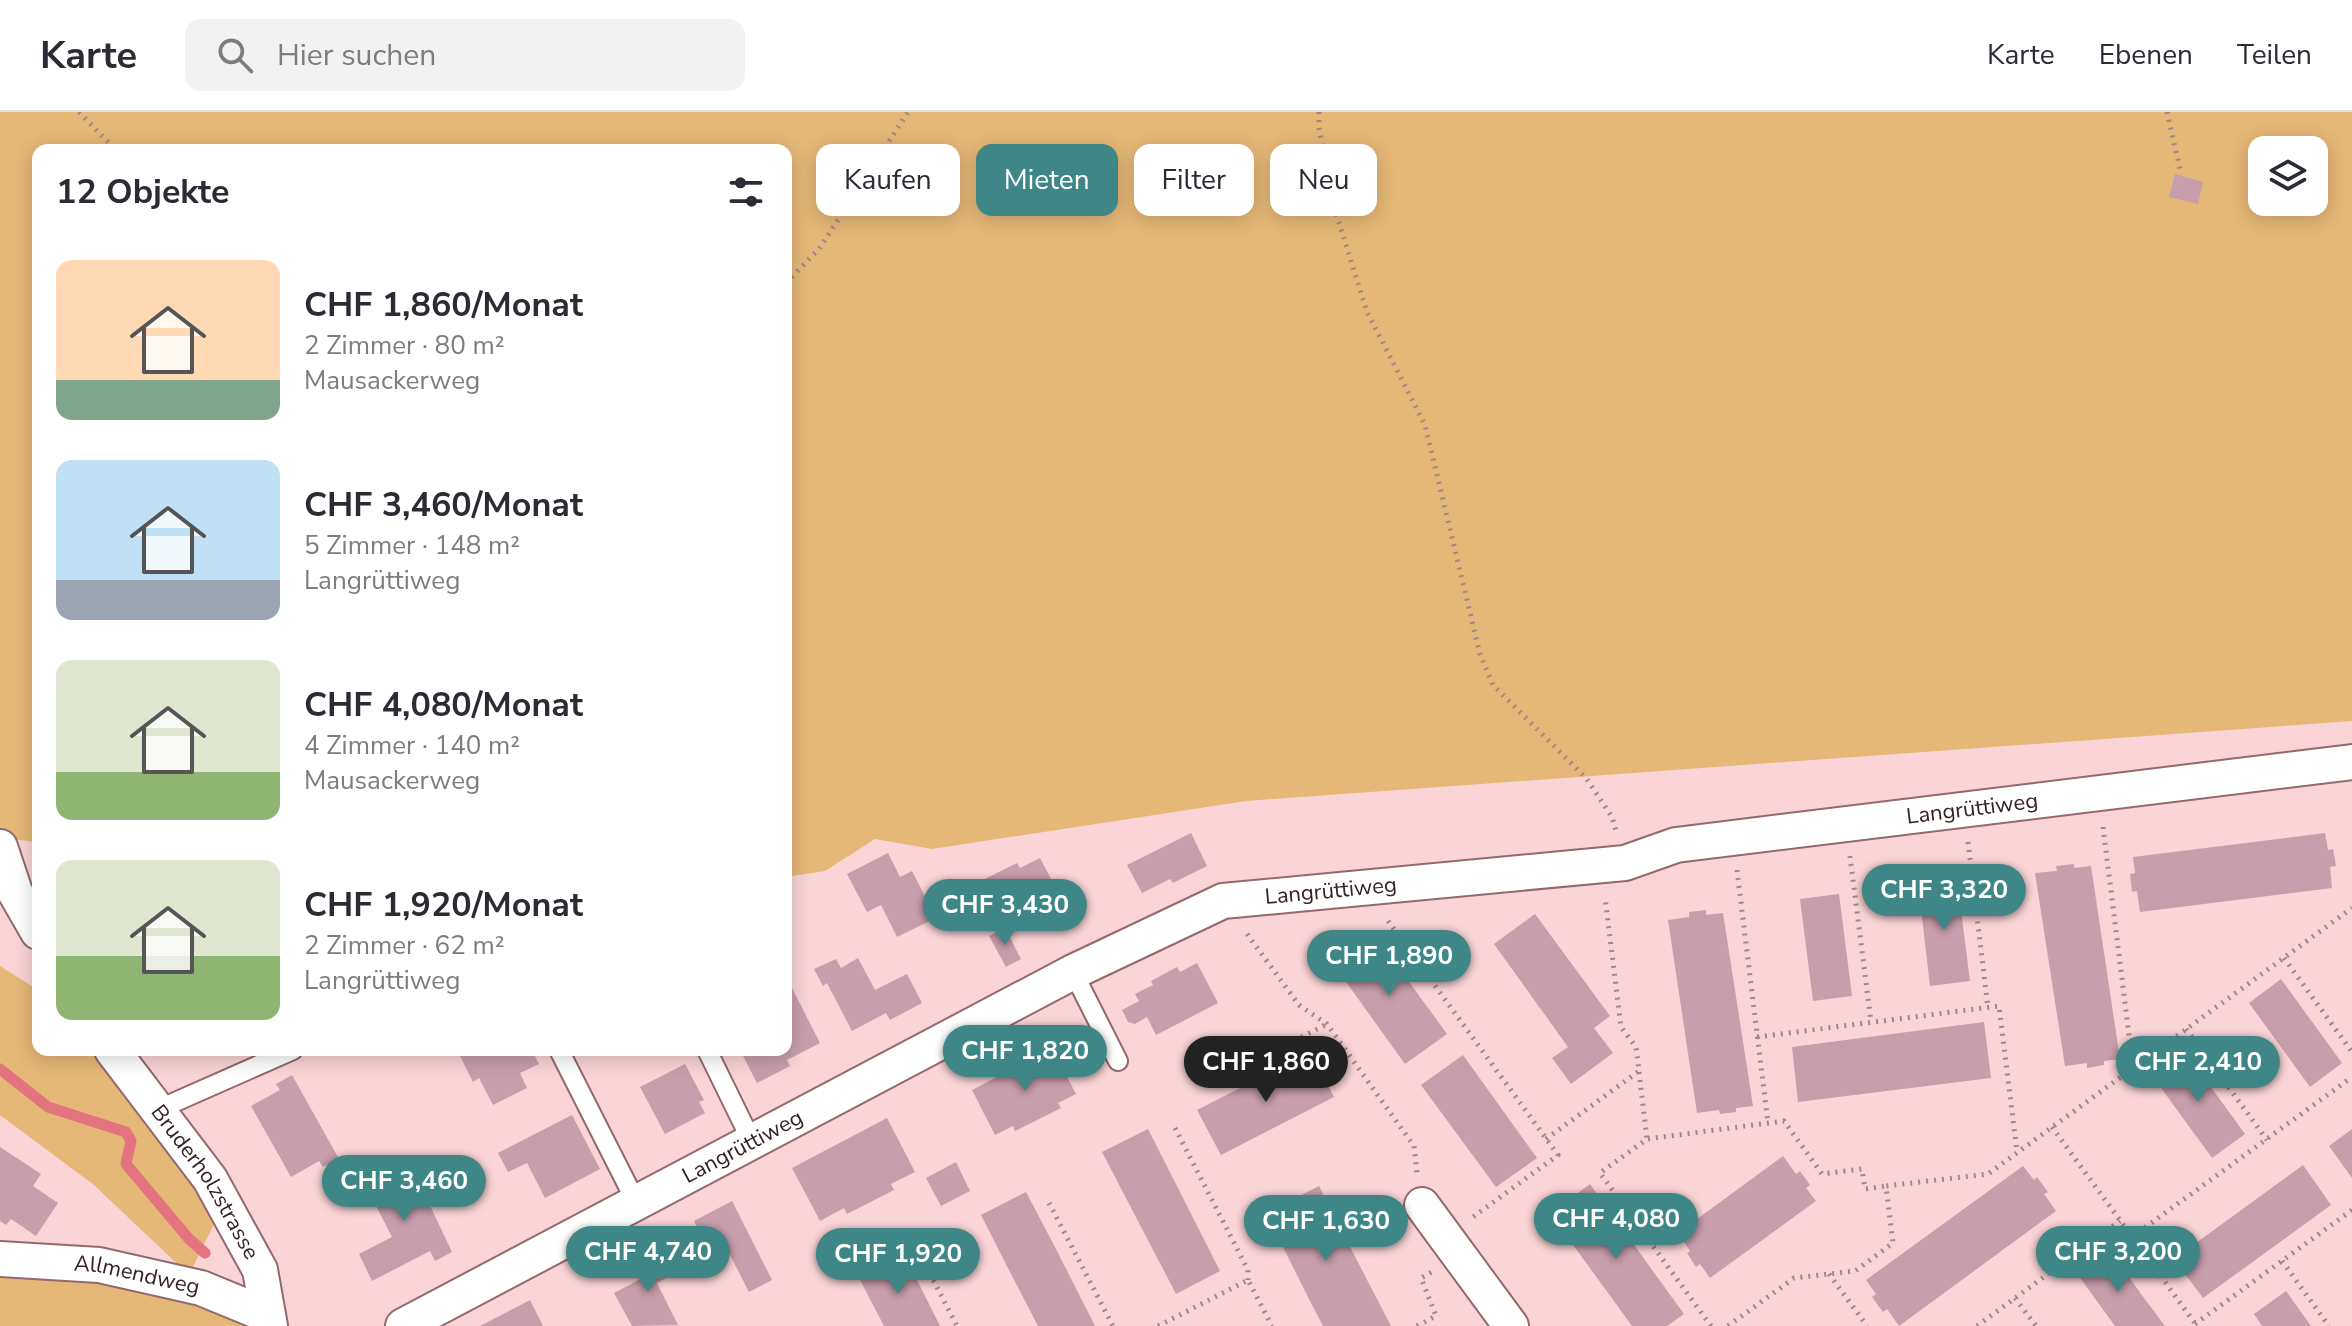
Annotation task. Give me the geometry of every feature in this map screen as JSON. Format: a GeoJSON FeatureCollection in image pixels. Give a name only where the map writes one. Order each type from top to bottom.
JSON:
{"type":"FeatureCollection","features":[{"type":"Feature","properties":{"kind":"street","name":"Langrüttiweg"},"geometry":{"type":"LineString","coordinates":[[403,1326],[1073,972],[1223,901],[1613,864],[1676,845],[2352,762]]}},
{"type":"Feature","properties":{"kind":"street"},"geometry":{"type":"LineString","coordinates":[[0,847],[15,892],[32,922]]}},
{"type":"Feature","properties":{"kind":"street","name":"Bruderholzstrasse"},"geometry":{"type":"LineString","coordinates":[[116,1056],[210,1179],[260,1270],[269,1321]]}},
{"type":"Feature","properties":{"kind":"street"},"geometry":{"type":"LineString","coordinates":[[1422,1205],[1511,1326]]}},
{"type":"Feature","properties":{"kind":"street","name":"Allmendweg"},"geometry":{"type":"LineString","coordinates":[[0,1259],[99,1265],[201,1288],[269,1321]]}},
{"type":"Feature","properties":{"kind":"lane"},"geometry":{"type":"LineString","coordinates":[[1073,972],[1118,1061]]}},
{"type":"Feature","properties":{"kind":"lane"},"geometry":{"type":"LineString","coordinates":[[157,1110],[279,1056]]}},
{"type":"Feature","properties":{"kind":"lane"},"geometry":{"type":"LineString","coordinates":[[562,1056],[636,1202]]}},
{"type":"Feature","properties":{"kind":"lane"},"geometry":{"type":"LineString","coordinates":[[710,1056],[752,1142]]}},
{"type":"Feature","properties":{"kind":"path"},"geometry":{"type":"LineString","coordinates":[[79,112],[110,144]]}},
{"type":"Feature","properties":{"kind":"path"},"geometry":{"type":"LineString","coordinates":[[792,277],[819,249],[908,112]]}},
{"type":"Feature","properties":{"kind":"path"},"geometry":{"type":"LineString","coordinates":[[1319,112],[1319,128],[1335,210],[1367,312],[1425,425],[1484,665],[1493,685],[1586,778],[1612,817],[1621,1027],[1636,1047],[1647,1139]]}},
{"type":"Feature","properties":{"kind":"path"},"geometry":{"type":"LineString","coordinates":[[2167,112],[2180,169]]}},
{"type":"Feature","properties":{"kind":"path"},"geometry":{"type":"LineString","coordinates":[[2099,793],[2133,1068]]}},
{"type":"Feature","properties":{"kind":"path"},"geometry":{"type":"LineString","coordinates":[[1963,810],[1988,1008]]}},
{"type":"Feature","properties":{"kind":"path"},"geometry":{"type":"LineString","coordinates":[[1846,824],[1871,1022]]}},
{"type":"Feature","properties":{"kind":"path"},"geometry":{"type":"LineString","coordinates":[[1732,838],[1768,1123]]}},
{"type":"Feature","properties":{"kind":"path"},"geometry":{"type":"LineString","coordinates":[[1364,888],[1558,1155],[1421,1278],[1436,1316],[1417,1326]]}},
{"type":"Feature","properties":{"kind":"path"},"geometry":{"type":"LineString","coordinates":[[1223,901],[1299,1005],[1327,1024],[1414,1146],[1422,1205]]}},
{"type":"Feature","properties":{"kind":"path"},"geometry":{"type":"LineString","coordinates":[[1711,1326],[1600,1173],[1647,1139],[1784,1121],[1822,1174],[1862,1169],[1865,1189],[1988,1174],[2352,908]]}},
{"type":"Feature","properties":{"kind":"path"},"geometry":{"type":"LineString","coordinates":[[2284,958],[2352,1052]]}},
{"type":"Feature","properties":{"kind":"path"},"geometry":{"type":"LineString","coordinates":[[1757,1037],[1999,1006],[2017,1152]]}},
{"type":"Feature","properties":{"kind":"path"},"geometry":{"type":"LineString","coordinates":[[1209,1085],[1327,1024]]}},
{"type":"Feature","properties":{"kind":"path"},"geometry":{"type":"LineString","coordinates":[[2186,1029],[2267,1140]]}},
{"type":"Feature","properties":{"kind":"path"},"geometry":{"type":"LineString","coordinates":[[1546,1139],[1639,1071]]}},
{"type":"Feature","properties":{"kind":"path"},"geometry":{"type":"LineString","coordinates":[[2132,1237],[2352,1077]]}},
{"type":"Feature","properties":{"kind":"path"},"geometry":{"type":"LineString","coordinates":[[2052,1127],[2196,1325],[2352,1210]]}},
{"type":"Feature","properties":{"kind":"path"},"geometry":{"type":"LineString","coordinates":[[1175,1128],[1248,1270],[1248,1280],[1272,1326]]}},
{"type":"Feature","properties":{"kind":"path"},"geometry":{"type":"LineString","coordinates":[[1728,1326],[1794,1278],[1855,1271],[1893,1243],[1886,1186]]}},
{"type":"Feature","properties":{"kind":"path"},"geometry":{"type":"LineString","coordinates":[[1049,1203],[1113,1326]]}},
{"type":"Feature","properties":{"kind":"path"},"geometry":{"type":"LineString","coordinates":[[1977,1326],[2120,1221]]}},
{"type":"Feature","properties":{"kind":"path"},"geometry":{"type":"LineString","coordinates":[[2282,1261],[2329,1326]]}},
{"type":"Feature","properties":{"kind":"path"},"geometry":{"type":"LineString","coordinates":[[926,1266],[957,1326]]}},
{"type":"Feature","properties":{"kind":"path"},"geometry":{"type":"LineString","coordinates":[[1829,1274],[1867,1326]]}},
{"type":"Feature","properties":{"kind":"path"},"geometry":{"type":"LineString","coordinates":[[1158,1326],[1248,1280]]}},
{"type":"Feature","properties":{"kind":"path"},"geometry":{"type":"LineString","coordinates":[[2015,1298],[2036,1326]]}},
{"type":"Feature","properties":{"kind":"shaded area"},"geometry":{"type":"Polygon","coordinates":[[[0,112],[2352,112],[2352,721],[1246,801],[932,849],[875,839],[825,871],[792,876],[792,144],[32,144],[32,841],[0,838],[0,112]]]}},
{"type":"Feature","properties":{"kind":"shaded area"},"geometry":{"type":"Polygon","coordinates":[[[0,966],[32,986],[32,1056],[95,1056],[219,1214],[189,1275],[94,1185],[0,1115],[0,966]]]}},
{"type":"Feature","properties":{"kind":"shaded area"},"geometry":{"type":"Polygon","coordinates":[[[0,1271],[94,1274],[202,1298],[244,1326],[0,1326],[0,1271]]]}},
{"type":"Feature","properties":{"kind":"building"},"geometry":{"type":"Polygon","coordinates":[[[2175,174],[2203,182],[2198,204],[2169,197],[2175,174]]]}},
{"type":"Feature","properties":{"kind":"building"},"geometry":{"type":"Polygon","coordinates":[[[1191,833],[1207,866],[1173,883],[1170,879],[1142,893],[1127,865],[1191,833]]]}},
{"type":"Feature","properties":{"kind":"building"},"geometry":{"type":"Polygon","coordinates":[[[2325,833],[2328,850],[2333,849],[2336,866],[2330,867],[2332,888],[2140,912],[2137,891],[2132,892],[2130,874],[2135,873],[2133,857],[2325,833]]]}},
{"type":"Feature","properties":{"kind":"building"},"geometry":{"type":"Polygon","coordinates":[[[888,853],[900,877],[912,871],[936,918],[897,937],[881,905],[867,912],[847,874],[888,853]]]}},
{"type":"Feature","properties":{"kind":"building"},"geometry":{"type":"Polygon","coordinates":[[[1040,858],[1058,892],[1020,912],[1019,908],[998,919],[979,882],[1017,863],[1020,868],[1040,858]]]}},
{"type":"Feature","properties":{"kind":"building"},"geometry":{"type":"Polygon","coordinates":[[[2074,864],[2074,868],[2091,866],[2120,1059],[2087,1068],[2087,1063],[2065,1066],[2035,873],[2057,871],[2056,866],[2074,864]]]}},
{"type":"Feature","properties":{"kind":"building"},"geometry":{"type":"Polygon","coordinates":[[[1957,879],[1970,981],[1930,986],[1918,883],[1957,879]]]}},
{"type":"Feature","properties":{"kind":"building"},"geometry":{"type":"Polygon","coordinates":[[[1839,894],[1852,996],[1813,1001],[1800,899],[1839,894]]]}},
{"type":"Feature","properties":{"kind":"building"},"geometry":{"type":"Polygon","coordinates":[[[1706,910],[1706,915],[1723,913],[1753,1106],[1720,1114],[1719,1110],[1697,1113],[1668,920],[1689,917],[1689,912],[1706,910]]]}},
{"type":"Feature","properties":{"kind":"building"},"geometry":{"type":"Polygon","coordinates":[[[1535,914],[1610,1016],[1594,1028],[1613,1053],[1571,1084],[1552,1058],[1568,1047],[1494,944],[1535,914]]]}},
{"type":"Feature","properties":{"kind":"building"},"geometry":{"type":"Polygon","coordinates":[[[1005,928],[1021,959],[1006,967],[989,936],[1005,928]]]}},
{"type":"Feature","properties":{"kind":"building"},"geometry":{"type":"Polygon","coordinates":[[[1372,931],[1447,1034],[1405,1064],[1331,961],[1372,931]]]}},
{"type":"Feature","properties":{"kind":"building"},"geometry":{"type":"Polygon","coordinates":[[[858,958],[875,990],[907,974],[922,1003],[890,1020],[886,1013],[852,1031],[827,983],[823,986],[814,969],[836,959],[841,968],[858,958]]]}},
{"type":"Feature","properties":{"kind":"building"},"geometry":{"type":"Polygon","coordinates":[[[1197,963],[1218,1003],[1156,1035],[1147,1017],[1135,1024],[1128,1022],[1122,1010],[1139,1001],[1135,994],[1177,967],[1180,972],[1197,963]]]}},
{"type":"Feature","properties":{"kind":"building"},"geometry":{"type":"Polygon","coordinates":[[[2281,979],[2342,1063],[2310,1087],[2249,1003],[2281,979]]]}},
{"type":"Feature","properties":{"kind":"building"},"geometry":{"type":"Polygon","coordinates":[[[792,988],[820,1043],[787,1060],[790,1066],[757,1083],[743,1056],[792,1056],[792,988]]]}},
{"type":"Feature","properties":{"kind":"building"},"geometry":{"type":"Polygon","coordinates":[[[1984,1022],[1991,1078],[1798,1102],[1792,1047],[1984,1022]]]}},
{"type":"Feature","properties":{"kind":"building"},"geometry":{"type":"Polygon","coordinates":[[[1052,1048],[1076,1094],[1058,1103],[1061,1108],[1015,1131],[1013,1126],[995,1135],[972,1090],[1052,1048]]]}},
{"type":"Feature","properties":{"kind":"building"},"geometry":{"type":"Polygon","coordinates":[[[2184,1050],[2245,1134],[2212,1158],[2151,1074],[2184,1050]]]}},
{"type":"Feature","properties":{"kind":"building"},"geometry":{"type":"Polygon","coordinates":[[[1311,1052],[1334,1097],[1221,1155],[1197,1110],[1311,1052]]]}},
{"type":"Feature","properties":{"kind":"building"},"geometry":{"type":"Polygon","coordinates":[[[1463,1055],[1537,1158],[1496,1187],[1421,1085],[1463,1055]]]}},
{"type":"Feature","properties":{"kind":"building"},"geometry":{"type":"Polygon","coordinates":[[[460,1056],[535,1056],[539,1064],[520,1073],[527,1088],[493,1105],[479,1078],[473,1082],[460,1056]]]}},
{"type":"Feature","properties":{"kind":"building"},"geometry":{"type":"Polygon","coordinates":[[[685,1064],[704,1100],[699,1102],[705,1113],[665,1134],[640,1087],[685,1064]]]}},
{"type":"Feature","properties":{"kind":"building"},"geometry":{"type":"Polygon","coordinates":[[[292,1075],[339,1159],[323,1167],[319,1161],[291,1177],[251,1106],[280,1090],[276,1084],[292,1075]]]}},
{"type":"Feature","properties":{"kind":"building"},"geometry":{"type":"Polygon","coordinates":[[[572,1115],[600,1169],[545,1198],[527,1163],[508,1172],[498,1153],[572,1115]]]}},
{"type":"Feature","properties":{"kind":"building"},"geometry":{"type":"Polygon","coordinates":[[[887,1118],[915,1172],[891,1184],[894,1190],[847,1214],[844,1208],[820,1221],[792,1168],[887,1118]]]}},
{"type":"Feature","properties":{"kind":"building"},"geometry":{"type":"Polygon","coordinates":[[[1148,1129],[1220,1271],[1176,1294],[1102,1152],[1148,1129]]]}},
{"type":"Feature","properties":{"kind":"building"},"geometry":{"type":"Polygon","coordinates":[[[2352,1129],[2352,1178],[2329,1146],[2352,1129]]]}},
{"type":"Feature","properties":{"kind":"building"},"geometry":{"type":"Polygon","coordinates":[[[0,1147],[41,1174],[33,1186],[58,1203],[36,1236],[11,1219],[6,1225],[0,1221],[0,1147]]]}},
{"type":"Feature","properties":{"kind":"building"},"geometry":{"type":"Polygon","coordinates":[[[406,1155],[452,1252],[435,1261],[430,1251],[372,1281],[359,1254],[392,1237],[368,1190],[391,1178],[385,1166],[406,1155]]]}},
{"type":"Feature","properties":{"kind":"building"},"geometry":{"type":"Polygon","coordinates":[[[1783,1156],[1796,1174],[1800,1171],[1810,1185],[1806,1188],[1816,1201],[1710,1278],[1700,1264],[1696,1267],[1678,1233],[1783,1156]]]}},
{"type":"Feature","properties":{"kind":"building"},"geometry":{"type":"Polygon","coordinates":[[[956,1162],[970,1191],[941,1206],[926,1178],[956,1162]]]}},
{"type":"Feature","properties":{"kind":"building"},"geometry":{"type":"Polygon","coordinates":[[[2303,1165],[2331,1205],[2203,1298],[2174,1259],[2303,1165]]]}},
{"type":"Feature","properties":{"kind":"building"},"geometry":{"type":"Polygon","coordinates":[[[2023,1166],[2034,1180],[2037,1177],[2048,1192],[2044,1194],[2056,1211],[1899,1326],[1887,1309],[1883,1312],[1872,1297],[1876,1294],[1866,1280],[2023,1166]]]}},
{"type":"Feature","properties":{"kind":"building"},"geometry":{"type":"Polygon","coordinates":[[[1590,1184],[1684,1314],[1667,1326],[1632,1326],[1550,1213],[1590,1184]]]}},
{"type":"Feature","properties":{"kind":"building"},"geometry":{"type":"Polygon","coordinates":[[[1319,1186],[1391,1326],[1323,1326],[1309,1299],[1266,1213],[1319,1186]]]}},
{"type":"Feature","properties":{"kind":"building"},"geometry":{"type":"Polygon","coordinates":[[[1026,1192],[1095,1326],[1038,1326],[1010,1272],[981,1215],[1026,1192]]]}},
{"type":"Feature","properties":{"kind":"building"},"geometry":{"type":"Polygon","coordinates":[[[732,1201],[772,1280],[749,1292],[728,1251],[713,1259],[694,1221],[732,1201]]]}},
{"type":"Feature","properties":{"kind":"building"},"geometry":{"type":"Polygon","coordinates":[[[656,1244],[672,1275],[657,1283],[678,1325],[632,1326],[614,1293],[650,1274],[639,1252],[656,1244]]]}},
{"type":"Feature","properties":{"kind":"building"},"geometry":{"type":"Polygon","coordinates":[[[2111,1252],[2165,1326],[2115,1326],[2078,1275],[2111,1252]]]}},
{"type":"Feature","properties":{"kind":"building"},"geometry":{"type":"Polygon","coordinates":[[[905,1255],[940,1326],[884,1326],[859,1278],[905,1255]]]}},
{"type":"Feature","properties":{"kind":"building"},"geometry":{"type":"Polygon","coordinates":[[[2286,1291],[2311,1326],[2262,1326],[2254,1314],[2286,1291]]]}},
{"type":"Feature","properties":{"kind":"building"},"geometry":{"type":"Polygon","coordinates":[[[530,1300],[543,1326],[480,1326],[530,1300]]]}},
{"type":"Feature","properties":{"kind":"waterway"},"geometry":{"type":"LineString","coordinates":[[0,1069],[48,1107],[126,1132],[131,1141],[126,1164],[189,1239],[205,1253]]}}]}
